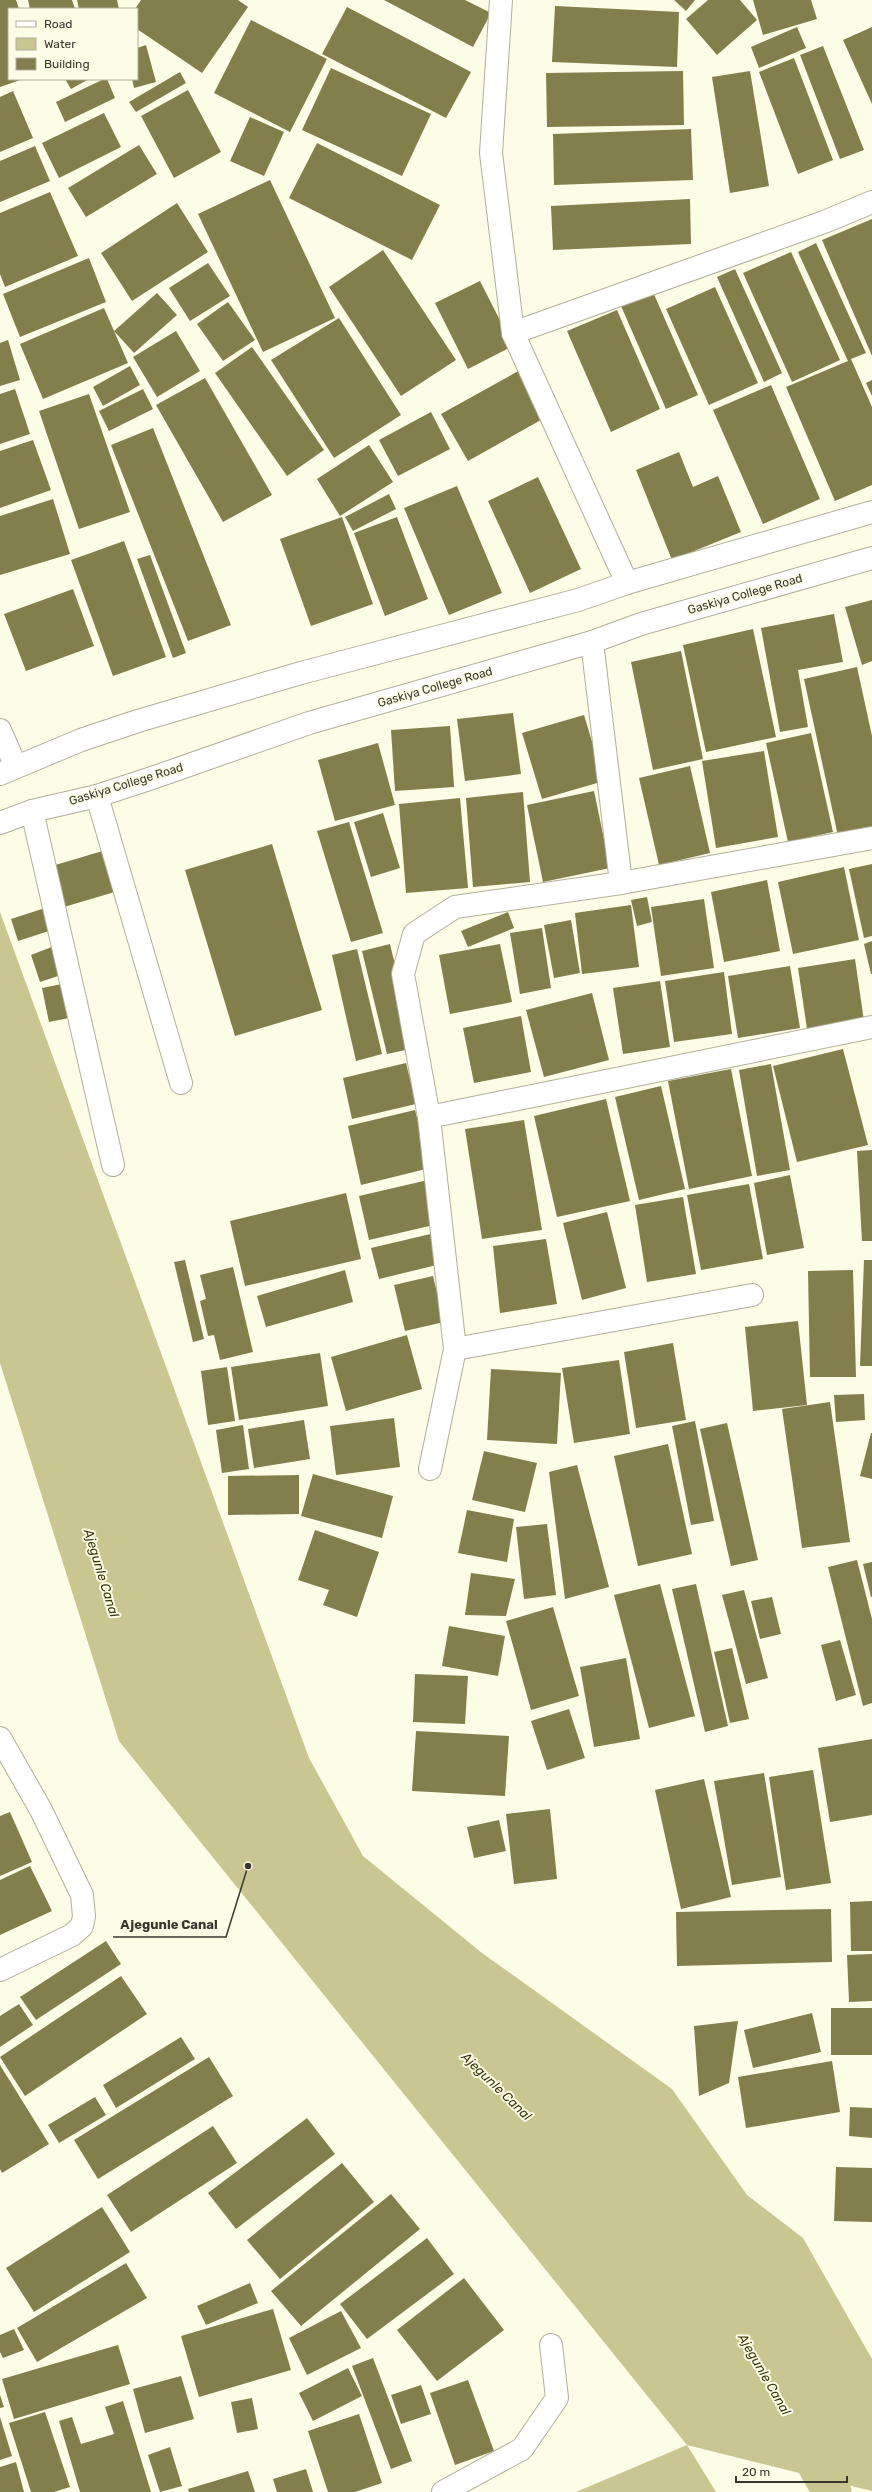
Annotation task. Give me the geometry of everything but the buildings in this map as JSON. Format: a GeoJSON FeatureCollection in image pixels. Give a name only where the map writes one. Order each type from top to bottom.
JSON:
{"type":"FeatureCollection","features":[{"type":"Feature","properties":{"kind":"street"},"geometry":{"type":"LineString","coordinates":[[502,0],[491,153],[513,333],[627,583]]}},
{"type":"Feature","properties":{"kind":"street"},"geometry":{"type":"LineString","coordinates":[[513,333],[824,222],[872,202]]}},
{"type":"Feature","properties":{"kind":"street"},"geometry":{"type":"LineString","coordinates":[[0,730],[8,771],[81,740],[138,721],[301,673],[578,600],[627,583],[872,512]]}},
{"type":"Feature","properties":{"kind":"street","name":"Gaskiya College Road"},"geometry":{"type":"LineString","coordinates":[[0,823],[32,811],[97,796],[308,723],[592,642],[641,624],[872,558]]}},
{"type":"Feature","properties":{"kind":"street"},"geometry":{"type":"LineString","coordinates":[[592,642],[621,882]]}},
{"type":"Feature","properties":{"kind":"street"},"geometry":{"type":"LineString","coordinates":[[97,796],[181,1082]]}},
{"type":"Feature","properties":{"kind":"street"},"geometry":{"type":"LineString","coordinates":[[32,811],[113,1164]]}},
{"type":"Feature","properties":{"kind":"street"},"geometry":{"type":"LineString","coordinates":[[430,1469],[455,1349],[429,1117],[403,974],[414,934],[454,907],[621,882],[872,838]]}},
{"type":"Feature","properties":{"kind":"street"},"geometry":{"type":"LineString","coordinates":[[429,1117],[872,1027]]}},
{"type":"Feature","properties":{"kind":"street"},"geometry":{"type":"LineString","coordinates":[[455,1349],[752,1295]]}},
{"type":"Feature","properties":{"kind":"street"},"geometry":{"type":"LineString","coordinates":[[0,1738],[41,1810],[82,1895],[84,1916],[82,1926],[72,1935],[0,1970]]}},
{"type":"Feature","properties":{"kind":"street"},"geometry":{"type":"LineString","coordinates":[[443,2492],[522,2449],[557,2398],[550,2346]]}},
{"type":"Feature","properties":{"kind":"water"},"geometry":{"type":"Polygon","coordinates":[[[0,912],[309,1758],[363,1856],[482,1953],[672,2089],[747,2195],[803,2238],[872,2359],[872,2491],[687,2445],[119,1741],[0,1363],[0,912]]]}},
{"type":"Feature","properties":{"kind":"water"},"geometry":{"type":"Polygon","coordinates":[[[687,2445],[716,2492],[576,2492],[687,2445]]]}},
{"type":"Feature","properties":{"kind":"waterway","name":"Ajegunle Canal"},"geometry":{"type":"LineString","coordinates":[[799,2433],[832,2492]]}},
{"type":"Feature","properties":{"kind":"place","name":"Ajegunle Canal"},"geometry":{"type":"Point","coordinates":[248,1866]}}]}
